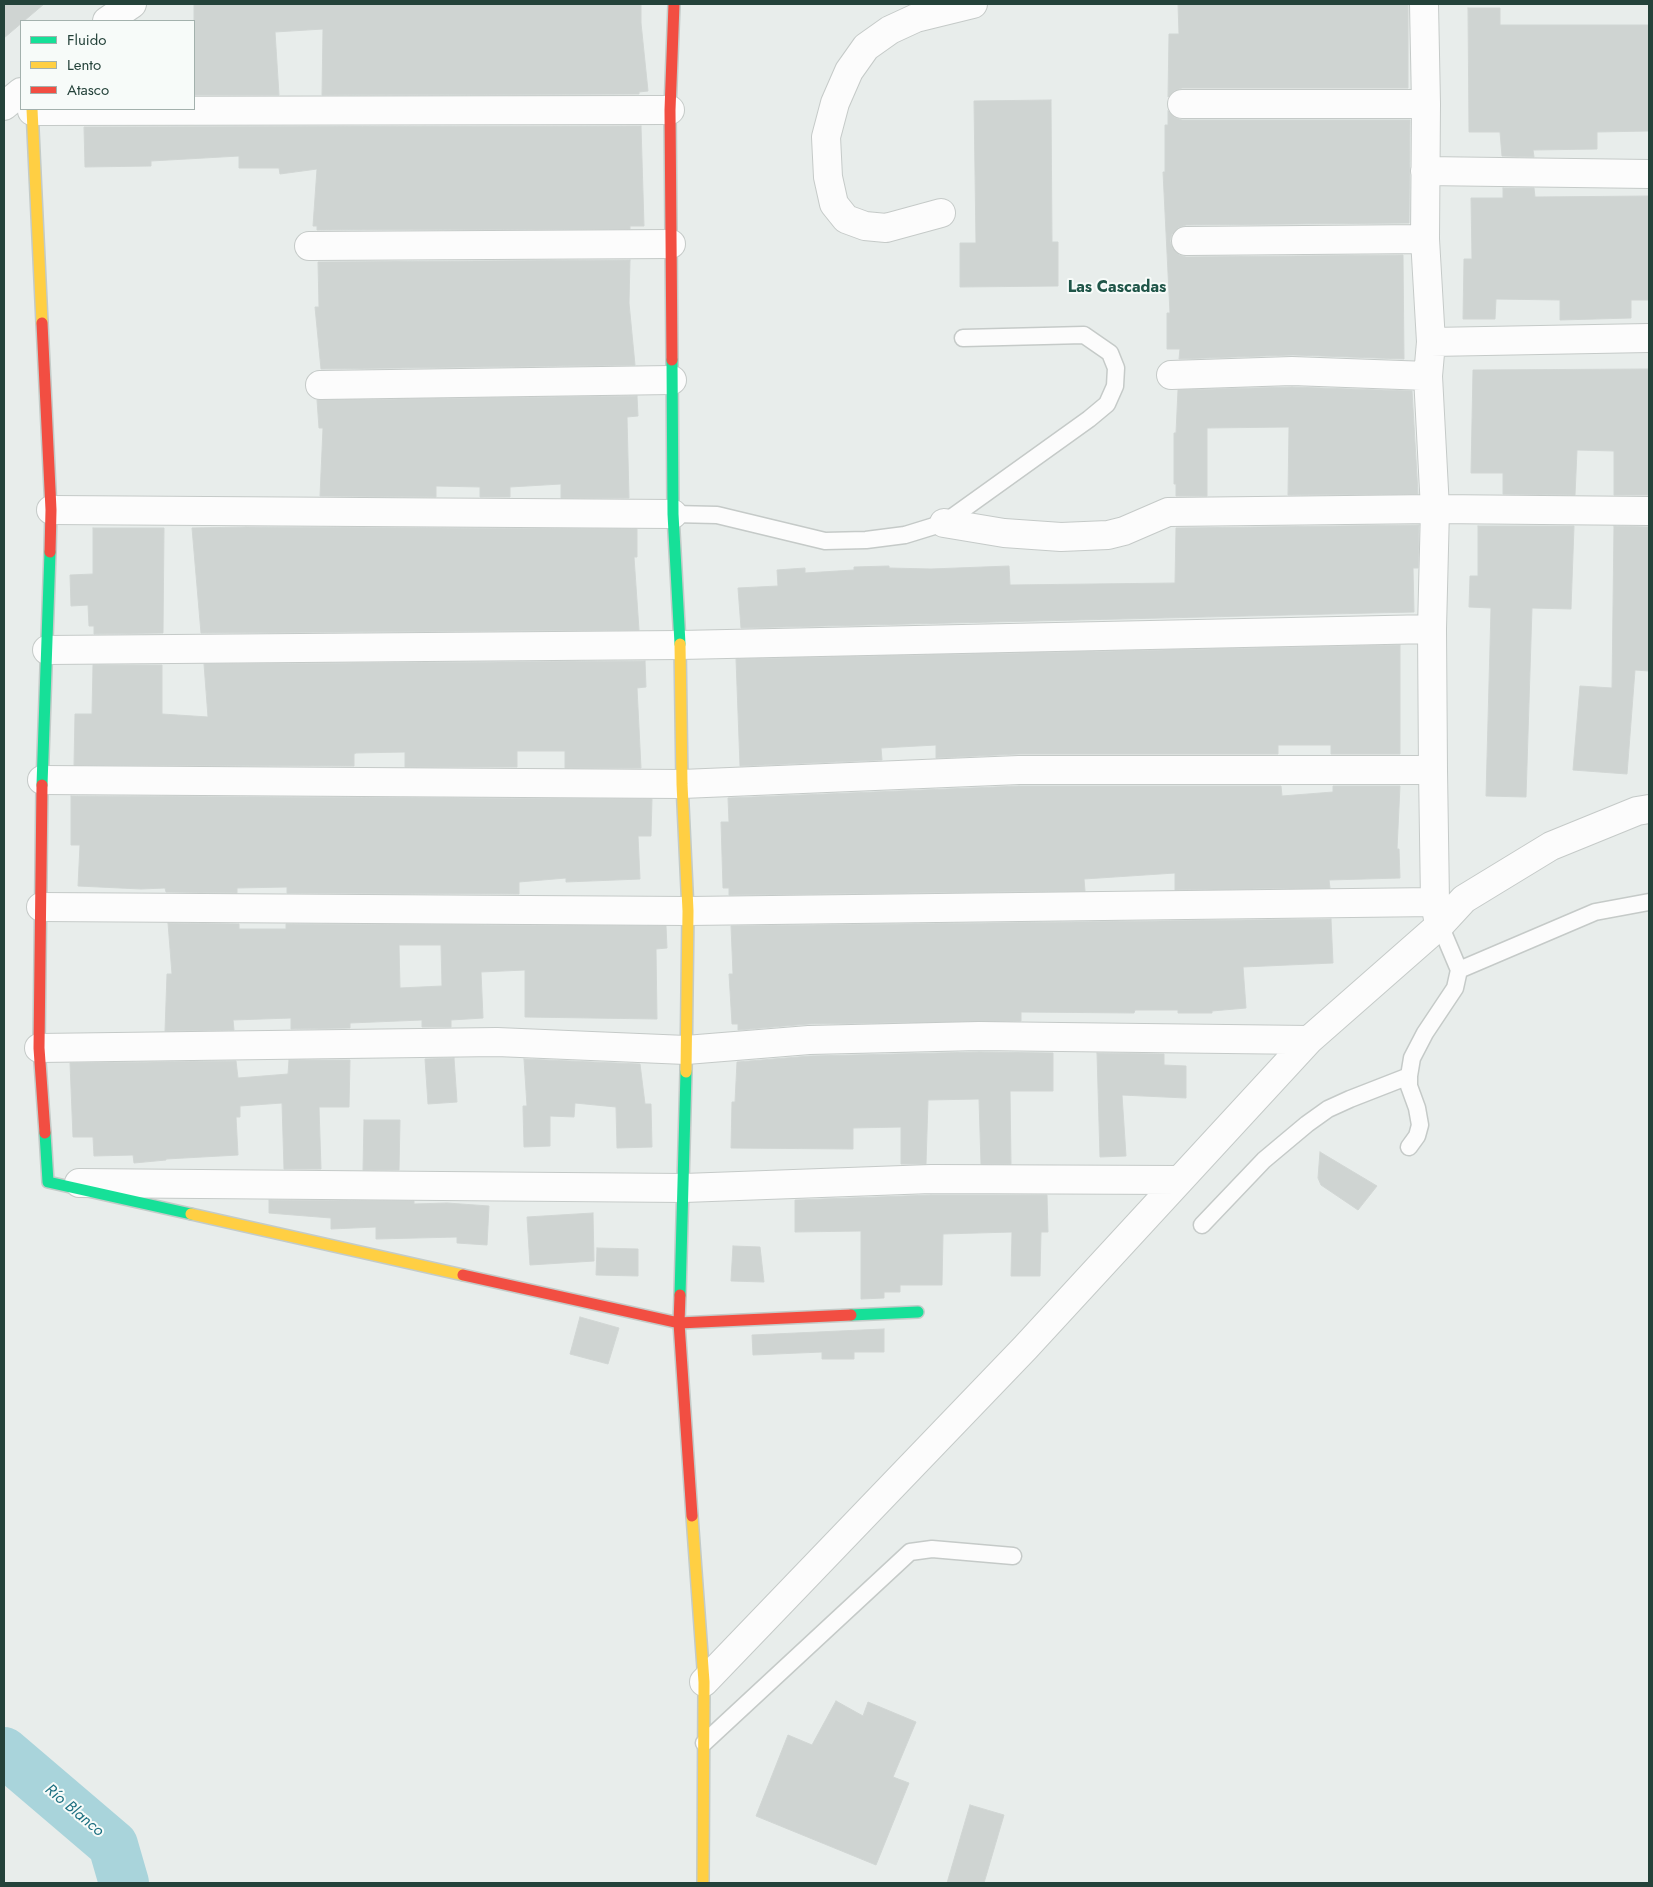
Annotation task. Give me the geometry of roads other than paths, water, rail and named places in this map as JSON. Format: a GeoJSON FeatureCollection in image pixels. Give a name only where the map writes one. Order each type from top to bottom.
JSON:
{"type":"FeatureCollection","features":[{"type":"Feature","properties":{"kind":"street"},"geometry":{"type":"LineString","coordinates":[[103,15],[132,4]]}},
{"type":"Feature","properties":{"kind":"street"},"geometry":{"type":"LineString","coordinates":[[674,4],[670,110],[673,514],[680,645],[682,784],[688,911],[684,1188],[679,1323],[704,1682],[708,1881]]}},
{"type":"Feature","properties":{"kind":"street"},"geometry":{"type":"LineString","coordinates":[[941,213],[886,228],[865,226],[846,219],[834,204],[828,177],[826,137],[835,103],[849,71],[866,47],[890,30],[916,18],[973,4]]}},
{"type":"Feature","properties":{"kind":"street"},"geometry":{"type":"LineString","coordinates":[[1424,4],[1426,104],[1425,239],[1431,342],[1428,376],[1435,509],[1432,629],[1432,770],[1437,914]]}},
{"type":"Feature","properties":{"kind":"street"},"geometry":{"type":"LineString","coordinates":[[1182,104],[1426,104]]}},
{"type":"Feature","properties":{"kind":"street"},"geometry":{"type":"LineString","coordinates":[[4,106],[20,105]]}},
{"type":"Feature","properties":{"kind":"street"},"geometry":{"type":"LineString","coordinates":[[195,106],[670,110]]}},
{"type":"Feature","properties":{"kind":"street"},"geometry":{"type":"LineString","coordinates":[[29,110],[51,510],[48,650],[42,780],[39,1048],[48,1182]]}},
{"type":"Feature","properties":{"kind":"street"},"geometry":{"type":"LineString","coordinates":[[1425,171],[1649,174]]}},
{"type":"Feature","properties":{"kind":"street"},"geometry":{"type":"LineString","coordinates":[[1186,241],[1425,239]]}},
{"type":"Feature","properties":{"kind":"street"},"geometry":{"type":"LineString","coordinates":[[309,246],[671,244]]}},
{"type":"Feature","properties":{"kind":"street"},"geometry":{"type":"LineString","coordinates":[[1431,342],[1649,338]]}},
{"type":"Feature","properties":{"kind":"street"},"geometry":{"type":"LineString","coordinates":[[1172,375],[1292,371],[1428,376]]}},
{"type":"Feature","properties":{"kind":"street"},"geometry":{"type":"LineString","coordinates":[[320,385],[672,380]]}},
{"type":"Feature","properties":{"kind":"street"},"geometry":{"type":"LineString","coordinates":[[944,523],[1004,532],[1060,537],[1108,535],[1124,531],[1168,512],[1435,509],[1649,511]]}},
{"type":"Feature","properties":{"kind":"street"},"geometry":{"type":"LineString","coordinates":[[51,510],[673,514]]}},
{"type":"Feature","properties":{"kind":"street"},"geometry":{"type":"LineString","coordinates":[[48,650],[680,645],[1432,629]]}},
{"type":"Feature","properties":{"kind":"street"},"geometry":{"type":"LineString","coordinates":[[42,780],[682,784],[1020,770],[1432,770]]}},
{"type":"Feature","properties":{"kind":"street"},"geometry":{"type":"LineString","coordinates":[[704,1682],[1025,1348],[1309,1040],[1437,914],[1551,846],[1637,811],[1649,809]]}},
{"type":"Feature","properties":{"kind":"street"},"geometry":{"type":"LineString","coordinates":[[41,908],[1437,914]]}},
{"type":"Feature","properties":{"kind":"street"},"geometry":{"type":"LineString","coordinates":[[39,1048],[497,1042],[686,1050],[795,1041],[979,1036],[1309,1040]]}},
{"type":"Feature","properties":{"kind":"street"},"geometry":{"type":"LineString","coordinates":[[48,1182],[684,1188],[931,1179],[1180,1180]]}},
{"type":"Feature","properties":{"kind":"street"},"geometry":{"type":"LineString","coordinates":[[48,1182],[679,1323],[918,1312]]}},
{"type":"Feature","properties":{"kind":"lane"},"geometry":{"type":"LineString","coordinates":[[673,514],[717,515],[826,541],[866,540],[905,535],[944,523],[1089,419],[1107,404],[1115,386],[1116,368],[1110,353],[1084,335],[963,338]]}},
{"type":"Feature","properties":{"kind":"lane"},"geometry":{"type":"LineString","coordinates":[[1459,970],[1595,912],[1649,902]]}},
{"type":"Feature","properties":{"kind":"lane"},"geometry":{"type":"LineString","coordinates":[[1409,1147],[1420,1125],[1417,1108],[1411,1095],[1408,1076],[1412,1058],[1425,1032],[1455,988],[1459,970],[1437,914]]}},
{"type":"Feature","properties":{"kind":"lane"},"geometry":{"type":"LineString","coordinates":[[1202,1225],[1264,1160],[1307,1124],[1328,1109],[1350,1098],[1408,1076]]}},
{"type":"Feature","properties":{"kind":"lane"},"geometry":{"type":"LineString","coordinates":[[704,1743],[910,1552],[932,1549],[1013,1556]]}},
{"type":"Feature","properties":{"kind":"waterway","name":"Río Blanco"},"geometry":{"type":"LineString","coordinates":[[4,1752],[113,1845],[124,1883]]}},
{"type":"Feature","properties":{"kind":"district","name":"Las Cascadas"},"geometry":{"type":"Point","coordinates":[1117,288]}}]}
